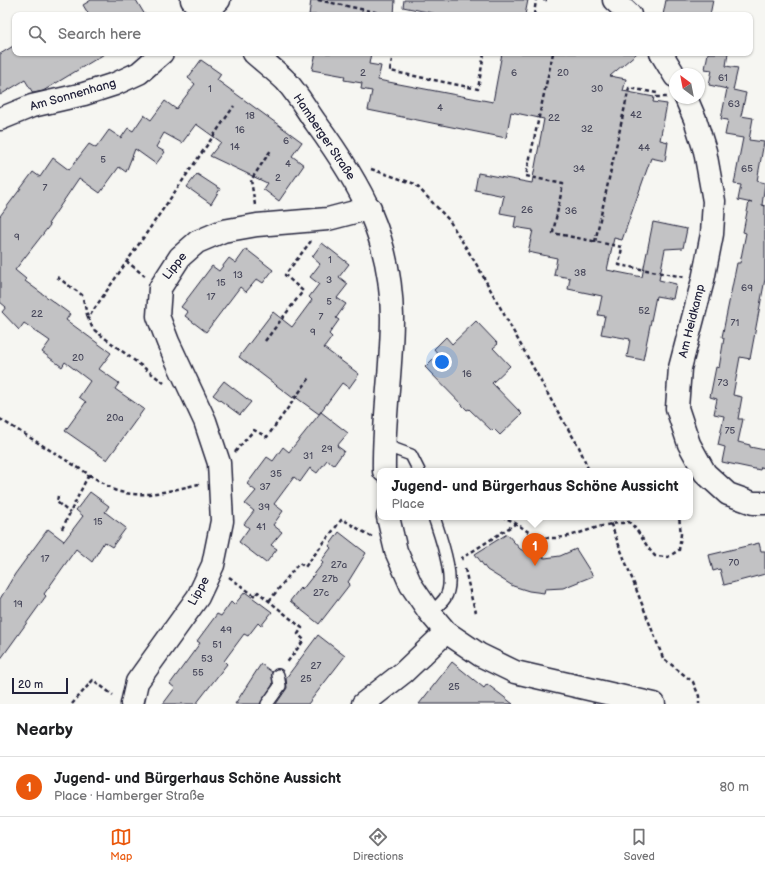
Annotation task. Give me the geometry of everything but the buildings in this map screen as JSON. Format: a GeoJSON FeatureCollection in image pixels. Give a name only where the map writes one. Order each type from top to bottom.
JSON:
{"type":"FeatureCollection","features":[{"type":"Feature","properties":{"kind":"street"},"geometry":{"type":"LineString","coordinates":[[614,0],[627,12]]}},
{"type":"Feature","properties":{"kind":"street","name":"Am Sonnenhang"},"geometry":{"type":"LineString","coordinates":[[0,119],[32,106],[84,94],[116,84],[139,73],[159,56]]}},
{"type":"Feature","properties":{"kind":"street","name":"Hamberger Straße"},"geometry":{"type":"LineString","coordinates":[[257,56],[286,82],[342,159],[370,208],[383,248],[390,290],[391,348],[384,445],[384,468]]}},
{"type":"Feature","properties":{"kind":"street","name":"Am Heidkamp"},"geometry":{"type":"LineString","coordinates":[[662,56],[669,72]]}},
{"type":"Feature","properties":{"kind":"street","name":"Am Heidkamp"},"geometry":{"type":"LineString","coordinates":[[686,104],[695,119],[705,151],[714,201],[712,234],[680,368],[677,408],[688,444],[705,473],[728,494],[753,503],[765,503]]}},
{"type":"Feature","properties":{"kind":"street","name":"Lippe"},"geometry":{"type":"LineString","coordinates":[[123,700],[198,597],[213,565],[222,521],[220,471],[205,421],[168,342],[158,316],[160,288],[180,256],[197,242],[223,232],[257,225],[328,219],[370,208]]}},
{"type":"Feature","properties":{"kind":"street"},"geometry":{"type":"LineString","coordinates":[[389,520],[396,551],[411,586],[430,614],[446,632],[480,655],[515,672],[654,704]]}},
{"type":"Feature","properties":{"kind":"street"},"geometry":{"type":"LineString","coordinates":[[363,704],[404,672],[446,632]]}},
{"type":"Feature","properties":{"kind":"lane"},"geometry":{"type":"LineString","coordinates":[[384,445],[411,455],[418,468]]}},
{"type":"Feature","properties":{"kind":"lane"},"geometry":{"type":"LineString","coordinates":[[430,614],[446,597],[450,573],[435,520]]}},
{"type":"Feature","properties":{"kind":"lane"},"geometry":{"type":"LineString","coordinates":[[267,704],[280,686],[278,675]]}},
{"type":"Feature","properties":{"kind":"path"},"geometry":{"type":"LineString","coordinates":[[318,0],[374,12]]}},
{"type":"Feature","properties":{"kind":"path"},"geometry":{"type":"LineString","coordinates":[[534,12],[536,0]]}},
{"type":"Feature","properties":{"kind":"path"},"geometry":{"type":"LineString","coordinates":[[543,0],[548,0]]}},
{"type":"Feature","properties":{"kind":"path"},"geometry":{"type":"LineString","coordinates":[[392,56],[390,71],[478,89],[484,56]]}},
{"type":"Feature","properties":{"kind":"path"},"geometry":{"type":"LineString","coordinates":[[552,56],[526,176],[563,184],[553,233],[622,247],[619,265],[702,280]]}},
{"type":"Feature","properties":{"kind":"path"},"geometry":{"type":"LineString","coordinates":[[595,242],[629,88],[657,93],[657,97],[665,98],[669,95]]}},
{"type":"Feature","properties":{"kind":"path"},"geometry":{"type":"LineString","coordinates":[[257,225],[251,180],[271,150]]}},
{"type":"Feature","properties":{"kind":"path"},"geometry":{"type":"LineString","coordinates":[[342,159],[415,184],[449,220],[478,267],[555,407],[579,447],[588,468]]}},
{"type":"Feature","properties":{"kind":"path"},"geometry":{"type":"LineString","coordinates":[[265,341],[303,291],[285,275],[328,219]]}},
{"type":"Feature","properties":{"kind":"path"},"geometry":{"type":"LineString","coordinates":[[57,277],[82,296],[88,318]]}},
{"type":"Feature","properties":{"kind":"path"},"geometry":{"type":"LineString","coordinates":[[0,419],[114,490],[126,494],[149,494],[220,471],[254,430],[267,437],[311,376]]}},
{"type":"Feature","properties":{"kind":"path"},"geometry":{"type":"LineString","coordinates":[[62,529],[89,474]]}},
{"type":"Feature","properties":{"kind":"path"},"geometry":{"type":"LineString","coordinates":[[58,496],[57,502],[70,513]]}},
{"type":"Feature","properties":{"kind":"path"},"geometry":{"type":"LineString","coordinates":[[269,601],[299,563],[305,568],[342,518],[396,551]]}},
{"type":"Feature","properties":{"kind":"path"},"geometry":{"type":"LineString","coordinates":[[507,520],[530,534],[544,538],[565,537],[611,524],[629,522],[635,527],[646,546],[655,556],[668,557],[679,550],[681,534],[679,520]]}},
{"type":"Feature","properties":{"kind":"path"},"geometry":{"type":"LineString","coordinates":[[609,520],[663,658],[693,682],[699,696],[699,704]]}},
{"type":"Feature","properties":{"kind":"path"},"geometry":{"type":"LineString","coordinates":[[476,612],[462,558],[515,524]]}},
{"type":"Feature","properties":{"kind":"path"},"geometry":{"type":"LineString","coordinates":[[213,565],[255,596],[258,592],[302,628],[298,634],[304,640],[278,675]]}},
{"type":"Feature","properties":{"kind":"path"},"geometry":{"type":"LineString","coordinates":[[72,704],[93,680],[123,700]]}},
{"type":"Feature","properties":{"kind":"place","name":"Jugend- und Bürgerhaus Schöne Aussicht"},"geometry":{"type":"Point","coordinates":[535,566]}}]}
